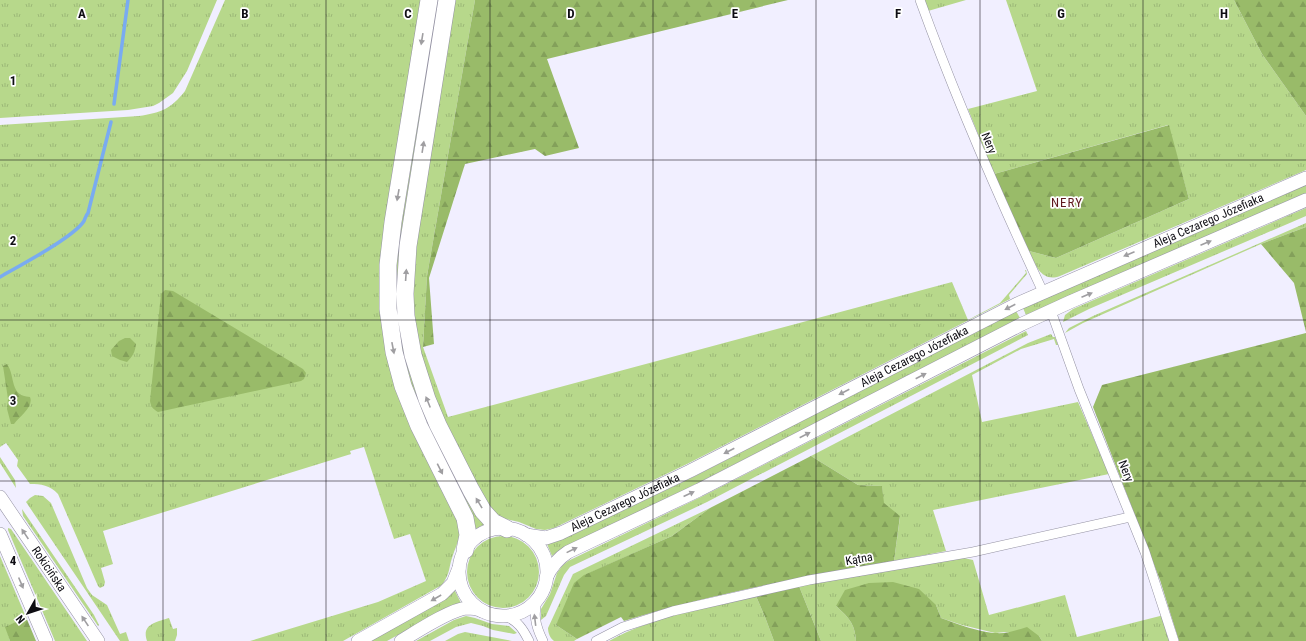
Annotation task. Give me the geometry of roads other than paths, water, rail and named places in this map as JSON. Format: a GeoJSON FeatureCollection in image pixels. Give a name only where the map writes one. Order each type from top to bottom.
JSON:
{"type":"FeatureCollection","features":[{"type":"Feature","properties":{"kind":"highway"},"geometry":{"type":"LineString","coordinates":[[428,0],[393,222],[388,265],[388,309],[391,337],[403,386],[419,426],[465,518],[468,535],[465,550]]}},
{"type":"Feature","properties":{"kind":"highway"},"geometry":{"type":"LineString","coordinates":[[447,0],[408,246],[405,294],[406,316],[413,355],[427,399],[438,425],[471,490],[483,510],[493,522],[507,528]]}},
{"type":"Feature","properties":{"kind":"street","name":"Nery"},"geometry":{"type":"LineString","coordinates":[[920,0],[937,48],[989,175],[1043,292]]}},
{"type":"Feature","properties":{"kind":"street","name":"Aleja Cezarego Józefiaka"},"geometry":{"type":"LineString","coordinates":[[526,535],[546,538],[561,533],[690,471],[957,334],[1043,292],[1306,178]]}},
{"type":"Feature","properties":{"kind":"street","name":"Aleja Cezarego Józefiaka"},"geometry":{"type":"LineString","coordinates":[[546,578],[554,564],[568,552],[699,490],[968,351],[1051,311],[1306,200]]}},
{"type":"Feature","properties":{"kind":"street","name":"Nery"},"geometry":{"type":"LineString","coordinates":[[1051,311],[1079,389],[1147,558],[1174,641]]}},
{"type":"Feature","properties":{"kind":"street","name":"Rokicińska"},"geometry":{"type":"LineString","coordinates":[[0,497],[98,641]]}},
{"type":"Feature","properties":{"kind":"street","name":"Kątna"},"geometry":{"type":"LineString","coordinates":[[596,641],[623,627],[673,611],[809,580],[973,552],[1130,517]]}},
{"type":"Feature","properties":{"kind":"street"},"geometry":{"type":"LineString","coordinates":[[358,641],[442,594],[453,583],[465,550],[478,536],[491,530],[507,528],[526,535],[535,542],[542,553],[547,566],[545,585],[538,597],[527,608],[516,614],[505,616]]}},
{"type":"Feature","properties":{"kind":"street"},"geometry":{"type":"LineString","coordinates":[[0,534],[46,641]]}},
{"type":"Feature","properties":{"kind":"street"},"geometry":{"type":"LineString","coordinates":[[459,568],[460,582],[467,596],[484,612]]}},
{"type":"Feature","properties":{"kind":"street"},"geometry":{"type":"LineString","coordinates":[[538,597],[534,618],[543,641]]}},
{"type":"Feature","properties":{"kind":"street"},"geometry":{"type":"LineString","coordinates":[[401,641],[459,610],[472,608],[512,618],[520,625],[529,641]]}},
{"type":"Feature","properties":{"kind":"waterway"},"geometry":{"type":"LineString","coordinates":[[114,104],[128,0]]}},
{"type":"Feature","properties":{"kind":"waterway"},"geometry":{"type":"LineString","coordinates":[[0,277],[58,243],[78,228],[84,221],[88,213],[111,122]]}},
{"type":"Feature","properties":{"kind":"district","name":"NERY"},"geometry":{"type":"Point","coordinates":[1067,202]}}]}
